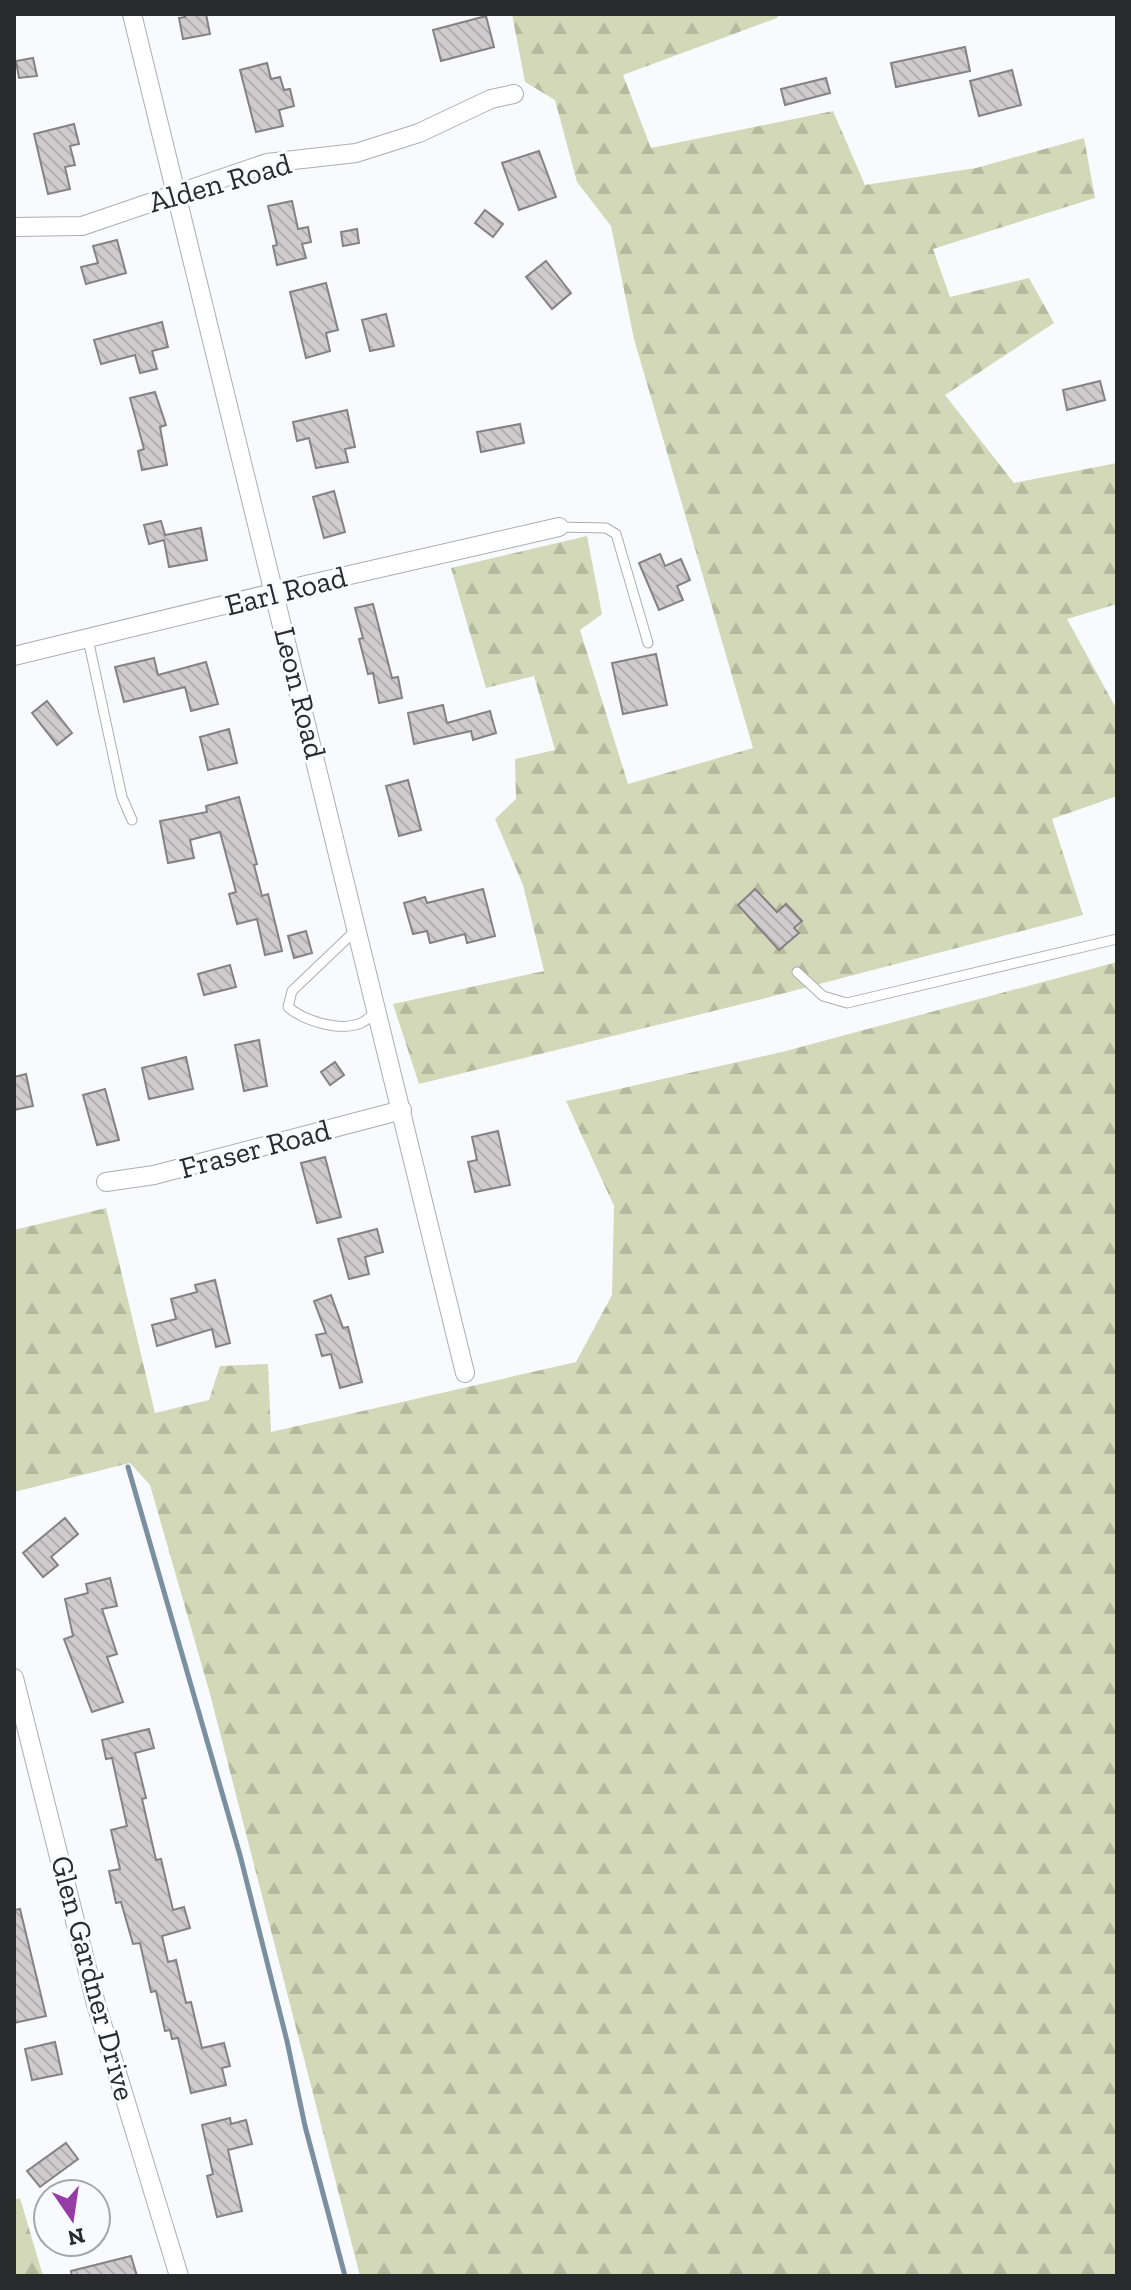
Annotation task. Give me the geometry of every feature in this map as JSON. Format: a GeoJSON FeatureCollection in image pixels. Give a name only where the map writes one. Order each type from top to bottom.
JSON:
{"type":"FeatureCollection","features":[{"type":"Feature","properties":{"kind":"street","name":"Leon Road"},"geometry":{"type":"LineString","coordinates":[[132,14],[465,1373]]}},
{"type":"Feature","properties":{"kind":"street","name":"Alden Road"},"geometry":{"type":"LineString","coordinates":[[14,227],[82,226],[267,163],[356,153],[419,133],[491,99],[514,94]]}},
{"type":"Feature","properties":{"kind":"street","name":"Earl Road"},"geometry":{"type":"LineString","coordinates":[[14,656],[559,527]]}},
{"type":"Feature","properties":{"kind":"street","name":"Fraser Road"},"geometry":{"type":"LineString","coordinates":[[106,1182],[154,1175],[402,1110]]}},
{"type":"Feature","properties":{"kind":"street","name":"Glen Gardner Drive"},"geometry":{"type":"LineString","coordinates":[[14,1678],[96,2004],[179,2276]]}},
{"type":"Feature","properties":{"kind":"lane"},"geometry":{"type":"LineString","coordinates":[[559,527],[606,528],[616,534],[648,643]]}},
{"type":"Feature","properties":{"kind":"lane"},"geometry":{"type":"LineString","coordinates":[[88,639],[122,797],[132,820]]}},
{"type":"Feature","properties":{"kind":"lane"},"geometry":{"type":"LineString","coordinates":[[357,929],[292,991],[288,1007],[297,1015],[347,1026],[362,1023],[376,1012]]}},
{"type":"Feature","properties":{"kind":"lane"},"geometry":{"type":"LineString","coordinates":[[797,972],[823,996],[847,1003],[1117,939]]}},
{"type":"Feature","properties":{"kind":"green space"},"geometry":{"type":"Polygon","coordinates":[[[512,14],[779,14],[777,18],[623,75],[651,148],[833,111],[865,185],[976,168],[1084,138],[1095,198],[933,249],[950,297],[1029,278],[1054,323],[945,395],[1014,483],[1117,463],[1117,604],[1067,619],[1117,710],[1117,796],[1052,819],[1083,915],[419,1084],[393,1004],[544,971],[523,885],[495,819],[516,799],[515,759],[555,750],[534,676],[486,688],[451,568],[587,536],[602,614],[580,630],[628,784],[753,748],[634,339],[611,226],[577,182],[555,100],[525,82],[512,14]]]}},
{"type":"Feature","properties":{"kind":"green space"},"geometry":{"type":"Polygon","coordinates":[[[1117,962],[1117,2276],[360,2276],[210,1694],[150,1485],[130,1463],[14,1492],[14,1230],[106,1208],[155,1413],[209,1400],[220,1366],[268,1364],[271,1432],[576,1362],[612,1295],[614,1206],[566,1101],[782,1052],[1117,962]]]}},
{"type":"Feature","properties":{"kind":"green space"},"geometry":{"type":"Polygon","coordinates":[[[20,2198],[32,2239],[32,2258],[38,2258],[43,2276],[14,2276],[14,2200],[20,2198]]]}},
{"type":"Feature","properties":{"kind":"building"},"geometry":{"type":"Polygon","coordinates":[[[184,14],[206,14],[210,34],[183,39],[179,18],[185,17],[184,14]]]}},
{"type":"Feature","properties":{"kind":"building"},"geometry":{"type":"Polygon","coordinates":[[[486,16],[494,47],[441,61],[433,30],[486,16]]]}},
{"type":"Feature","properties":{"kind":"building"},"geometry":{"type":"Polygon","coordinates":[[[965,47],[970,71],[896,87],[891,63],[965,47]]]}},
{"type":"Feature","properties":{"kind":"building"},"geometry":{"type":"Polygon","coordinates":[[[33,58],[37,76],[19,78],[16,61],[33,58]]]}},
{"type":"Feature","properties":{"kind":"building"},"geometry":{"type":"Polygon","coordinates":[[[267,63],[271,79],[280,77],[284,90],[290,89],[294,106],[279,110],[283,126],[256,132],[240,70],[267,63]]]}},
{"type":"Feature","properties":{"kind":"building"},"geometry":{"type":"Polygon","coordinates":[[[1012,70],[1021,105],[979,116],[970,81],[1012,70]]]}},
{"type":"Feature","properties":{"kind":"building"},"geometry":{"type":"Polygon","coordinates":[[[826,78],[830,93],[785,105],[781,89],[826,78]]]}},
{"type":"Feature","properties":{"kind":"building"},"geometry":{"type":"Polygon","coordinates":[[[74,124],[79,144],[70,146],[75,165],[65,167],[70,189],[48,194],[34,134],[74,124]]]}},
{"type":"Feature","properties":{"kind":"building"},"geometry":{"type":"Polygon","coordinates":[[[539,151],[556,197],[519,210],[502,163],[539,151]]]}},
{"type":"Feature","properties":{"kind":"building"},"geometry":{"type":"Polygon","coordinates":[[[292,201],[298,229],[308,227],[311,242],[302,244],[306,258],[277,265],[273,246],[277,245],[268,206],[292,201]]]}},
{"type":"Feature","properties":{"kind":"building"},"geometry":{"type":"Polygon","coordinates":[[[485,210],[503,224],[493,237],[475,223],[485,210]]]}},
{"type":"Feature","properties":{"kind":"building"},"geometry":{"type":"Polygon","coordinates":[[[357,229],[359,243],[343,246],[341,232],[357,229]]]}},
{"type":"Feature","properties":{"kind":"building"},"geometry":{"type":"Polygon","coordinates":[[[117,240],[126,273],[86,284],[81,267],[98,263],[93,246],[117,240]]]}},
{"type":"Feature","properties":{"kind":"building"},"geometry":{"type":"Polygon","coordinates":[[[546,261],[571,293],[552,309],[526,277],[546,261]]]}},
{"type":"Feature","properties":{"kind":"building"},"geometry":{"type":"Polygon","coordinates":[[[326,283],[338,330],[326,333],[330,351],[306,358],[290,292],[326,283]]]}},
{"type":"Feature","properties":{"kind":"building"},"geometry":{"type":"Polygon","coordinates":[[[386,314],[394,346],[370,351],[362,320],[386,314]]]}},
{"type":"Feature","properties":{"kind":"building"},"geometry":{"type":"Polygon","coordinates":[[[162,322],[168,347],[152,351],[157,369],[140,373],[135,355],[101,364],[94,340],[162,322]]]}},
{"type":"Feature","properties":{"kind":"building"},"geometry":{"type":"Polygon","coordinates":[[[1100,381],[1105,400],[1067,410],[1063,390],[1100,381]]]}},
{"type":"Feature","properties":{"kind":"building"},"geometry":{"type":"Polygon","coordinates":[[[155,392],[166,425],[160,427],[167,465],[142,470],[138,451],[144,449],[130,398],[155,392]]]}},
{"type":"Feature","properties":{"kind":"building"},"geometry":{"type":"Polygon","coordinates":[[[347,410],[355,447],[345,449],[348,462],[316,468],[309,438],[297,441],[293,422],[347,410]]]}},
{"type":"Feature","properties":{"kind":"building"},"geometry":{"type":"Polygon","coordinates":[[[520,424],[524,443],[481,452],[477,432],[520,424]]]}},
{"type":"Feature","properties":{"kind":"building"},"geometry":{"type":"Polygon","coordinates":[[[334,491],[345,532],[324,538],[313,497],[334,491]]]}},
{"type":"Feature","properties":{"kind":"building"},"geometry":{"type":"Polygon","coordinates":[[[161,521],[165,535],[201,528],[207,560],[169,567],[164,540],[149,544],[144,525],[161,521]]]}},
{"type":"Feature","properties":{"kind":"building"},"geometry":{"type":"Polygon","coordinates":[[[660,554],[665,566],[681,559],[690,580],[677,586],[683,600],[659,610],[639,563],[660,554]]]}},
{"type":"Feature","properties":{"kind":"building"},"geometry":{"type":"Polygon","coordinates":[[[373,604],[392,678],[398,677],[402,698],[379,703],[373,673],[368,674],[359,639],[363,638],[355,608],[373,604]]]}},
{"type":"Feature","properties":{"kind":"building"},"geometry":{"type":"Polygon","coordinates":[[[656,654],[667,705],[623,714],[612,663],[656,654]]]}},
{"type":"Feature","properties":{"kind":"building"},"geometry":{"type":"Polygon","coordinates":[[[154,658],[158,675],[206,662],[218,704],[191,711],[185,687],[124,702],[115,667],[154,658]]]}},
{"type":"Feature","properties":{"kind":"building"},"geometry":{"type":"Polygon","coordinates":[[[47,701],[72,733],[57,745],[32,713],[47,701]]]}},
{"type":"Feature","properties":{"kind":"building"},"geometry":{"type":"Polygon","coordinates":[[[443,705],[447,723],[490,711],[496,733],[473,740],[471,731],[414,744],[408,713],[443,705]]]}},
{"type":"Feature","properties":{"kind":"building"},"geometry":{"type":"Polygon","coordinates":[[[229,729],[237,763],[208,770],[200,737],[229,729]]]}},
{"type":"Feature","properties":{"kind":"building"},"geometry":{"type":"Polygon","coordinates":[[[408,780],[421,830],[399,836],[386,786],[408,780]]]}},
{"type":"Feature","properties":{"kind":"building"},"geometry":{"type":"Polygon","coordinates":[[[239,797],[262,896],[268,894],[282,951],[265,955],[257,919],[237,924],[229,894],[236,892],[220,832],[190,840],[194,858],[168,863],[160,821],[207,812],[206,806],[239,797]]]}},
{"type":"Feature","properties":{"kind":"building"},"geometry":{"type":"Polygon","coordinates":[[[483,889],[495,936],[467,943],[465,934],[430,943],[427,931],[413,934],[404,903],[425,897],[427,903],[483,889]]]}},
{"type":"Feature","properties":{"kind":"building"},"geometry":{"type":"Polygon","coordinates":[[[755,889],[777,912],[786,904],[802,921],[794,928],[799,933],[779,950],[738,905],[755,889]]]}},
{"type":"Feature","properties":{"kind":"building"},"geometry":{"type":"Polygon","coordinates":[[[306,931],[312,953],[294,958],[288,936],[306,931]]]}},
{"type":"Feature","properties":{"kind":"building"},"geometry":{"type":"Polygon","coordinates":[[[230,965],[236,987],[204,995],[198,974],[230,965]]]}},
{"type":"Feature","properties":{"kind":"building"},"geometry":{"type":"Polygon","coordinates":[[[259,1040],[267,1086],[244,1091],[235,1045],[259,1040]]]}},
{"type":"Feature","properties":{"kind":"building"},"geometry":{"type":"Polygon","coordinates":[[[186,1057],[193,1089],[149,1099],[142,1068],[186,1057]]]}},
{"type":"Feature","properties":{"kind":"building"},"geometry":{"type":"Polygon","coordinates":[[[335,1062],[344,1075],[330,1085],[321,1072],[335,1062]]]}},
{"type":"Feature","properties":{"kind":"building"},"geometry":{"type":"Polygon","coordinates":[[[26,1074],[33,1106],[14,1110],[14,1077],[26,1074]]]}},
{"type":"Feature","properties":{"kind":"building"},"geometry":{"type":"Polygon","coordinates":[[[105,1089],[119,1140],[97,1145],[83,1095],[105,1089]]]}},
{"type":"Feature","properties":{"kind":"building"},"geometry":{"type":"Polygon","coordinates":[[[498,1131],[510,1185],[475,1192],[468,1162],[477,1160],[472,1137],[498,1131]]]}},
{"type":"Feature","properties":{"kind":"building"},"geometry":{"type":"Polygon","coordinates":[[[325,1157],[341,1217],[317,1223],[301,1163],[325,1157]]]}},
{"type":"Feature","properties":{"kind":"building"},"geometry":{"type":"Polygon","coordinates":[[[377,1229],[383,1252],[365,1257],[369,1274],[349,1279],[338,1239],[377,1229]]]}},
{"type":"Feature","properties":{"kind":"building"},"geometry":{"type":"Polygon","coordinates":[[[215,1280],[230,1343],[216,1347],[212,1329],[157,1346],[152,1325],[176,1319],[171,1299],[197,1292],[195,1285],[215,1280]]]}},
{"type":"Feature","properties":{"kind":"building"},"geometry":{"type":"Polygon","coordinates":[[[331,1295],[343,1328],[348,1327],[362,1382],[340,1388],[331,1354],[322,1356],[316,1335],[326,1333],[314,1301],[331,1295]]]}},
{"type":"Feature","properties":{"kind":"building"},"geometry":{"type":"Polygon","coordinates":[[[65,1518],[78,1534],[51,1557],[58,1565],[43,1577],[23,1553],[65,1518]]]}},
{"type":"Feature","properties":{"kind":"building"},"geometry":{"type":"Polygon","coordinates":[[[110,1578],[117,1606],[102,1609],[117,1654],[107,1657],[123,1702],[92,1712],[64,1639],[73,1636],[65,1599],[88,1593],[86,1584],[110,1578]]]}},
{"type":"Feature","properties":{"kind":"building"},"geometry":{"type":"Polygon","coordinates":[[[149,1729],[154,1748],[135,1753],[146,1798],[142,1799],[156,1860],[161,1859],[173,1910],[184,1907],[190,1928],[162,1936],[168,1962],[176,1960],[186,2003],[191,2002],[202,2048],[224,2043],[230,2066],[222,2068],[226,2085],[191,2093],[178,2038],[172,2039],[170,2030],[165,2031],[156,1991],[151,1992],[140,1943],[133,1944],[121,1902],[116,1903],[109,1871],[120,1869],[111,1830],[127,1826],[112,1758],[106,1759],[102,1740],[149,1729]]]}},
{"type":"Feature","properties":{"kind":"building"},"geometry":{"type":"Polygon","coordinates":[[[20,1909],[46,2016],[14,2023],[14,1910],[20,1909]]]}},
{"type":"Feature","properties":{"kind":"building"},"geometry":{"type":"Polygon","coordinates":[[[55,2042],[62,2074],[32,2080],[25,2049],[55,2042]]]}},
{"type":"Feature","properties":{"kind":"building"},"geometry":{"type":"Polygon","coordinates":[[[230,2118],[231,2124],[246,2120],[252,2144],[228,2150],[242,2211],[217,2217],[207,2176],[213,2174],[202,2125],[230,2118]]]}},
{"type":"Feature","properties":{"kind":"building"},"geometry":{"type":"Polygon","coordinates":[[[66,2143],[78,2159],[52,2178],[33,2178],[27,2171],[66,2143]]]}},
{"type":"Feature","properties":{"kind":"building"},"geometry":{"type":"Polygon","coordinates":[[[131,2256],[137,2276],[72,2276],[71,2271],[131,2256]]]}},
{"type":"Feature","properties":{"kind":"waterway"},"geometry":{"type":"LineString","coordinates":[[128,1467],[240,1855],[305,2126],[345,2276]]}}]}
